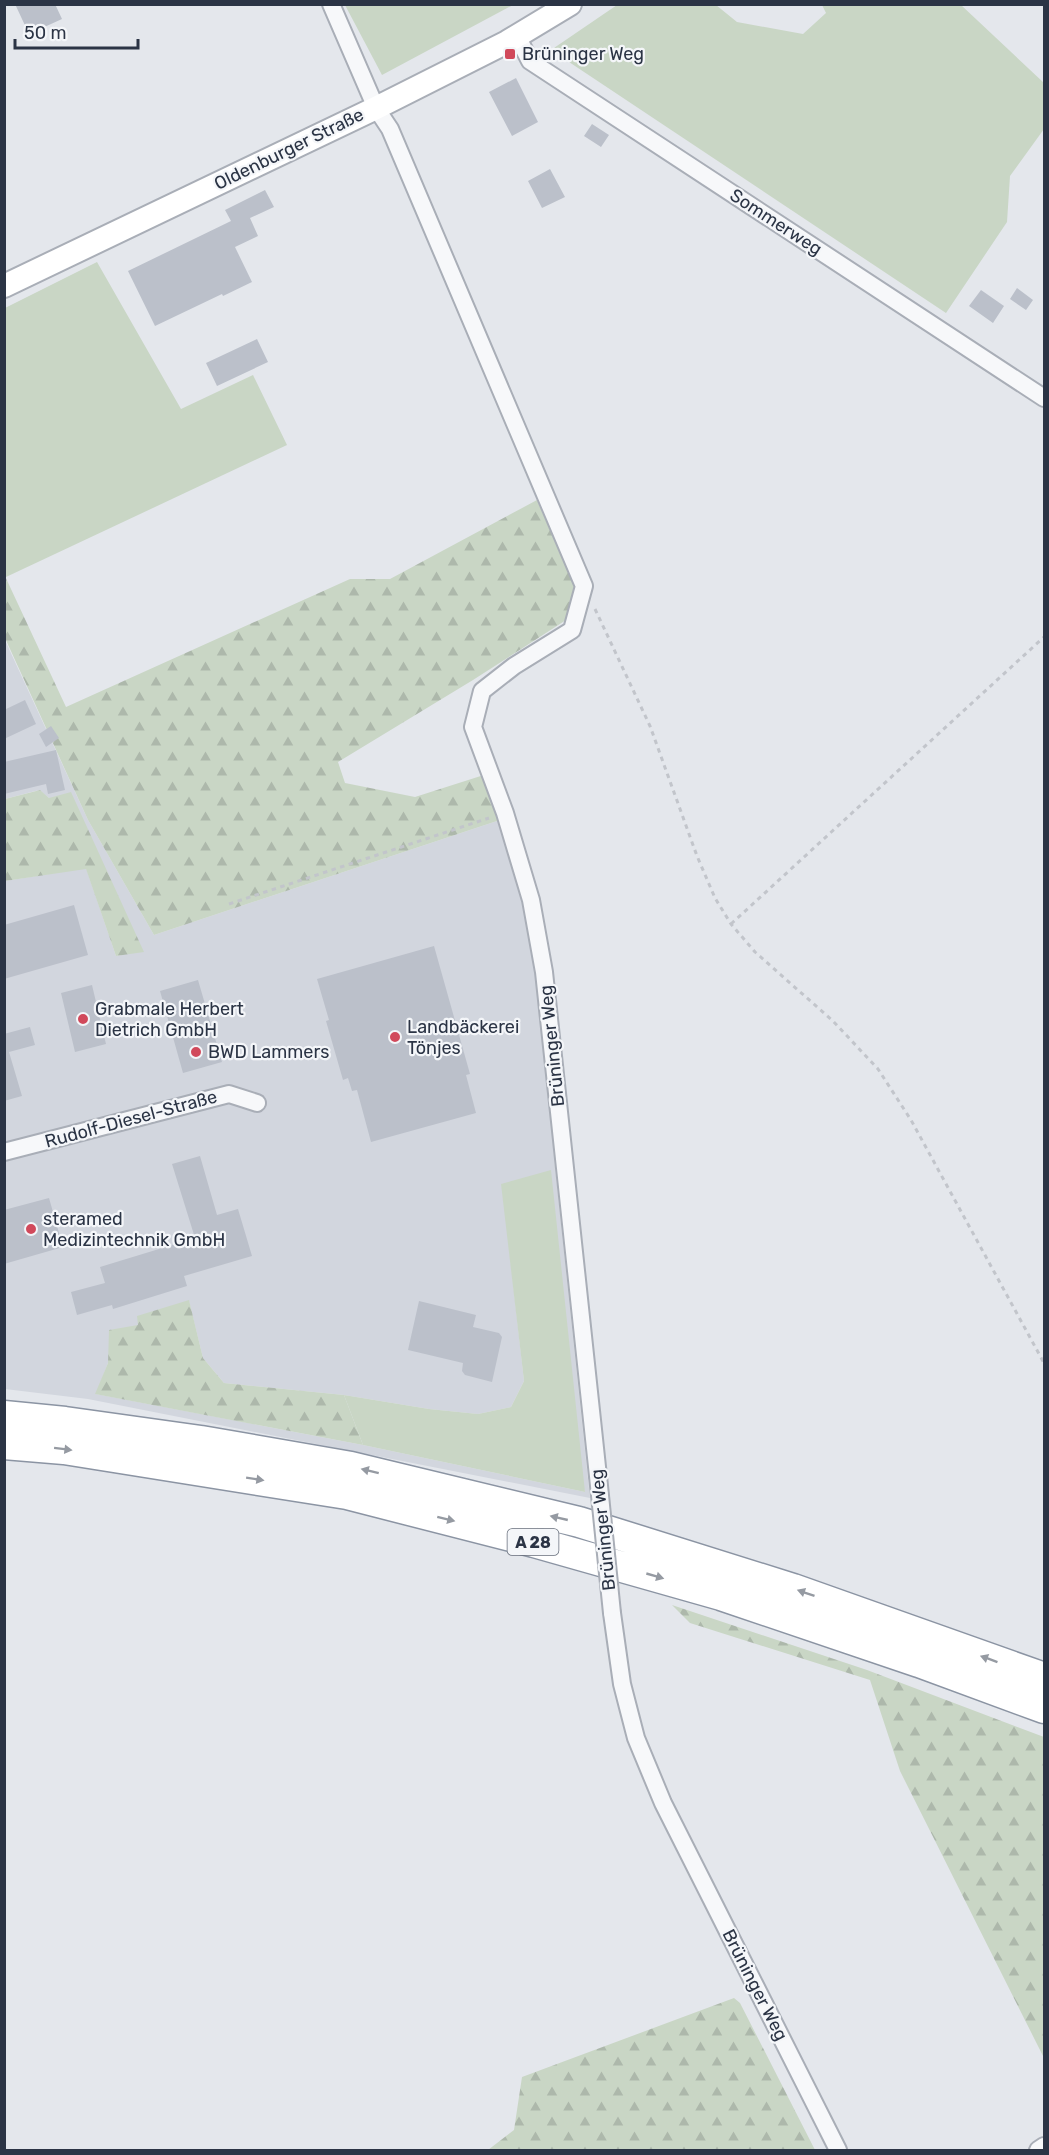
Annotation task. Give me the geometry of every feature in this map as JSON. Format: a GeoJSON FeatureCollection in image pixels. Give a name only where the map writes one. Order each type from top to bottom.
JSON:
{"type":"FeatureCollection","features":[{"type":"Feature","properties":{"kind":"highway","name":"A 28"},"geometry":{"type":"LineString","coordinates":[[4,1416],[201,1441],[351,1467],[579,1522],[793,1589],[1044,1678]]}},
{"type":"Feature","properties":{"kind":"highway","name":"A 28"},"geometry":{"type":"LineString","coordinates":[[4,1444],[64,1449],[347,1494],[534,1542],[721,1595],[919,1662],[1044,1708]]}},
{"type":"Feature","properties":{"kind":"main road","name":"Oldenburger Straße"},"geometry":{"type":"LineString","coordinates":[[4,286],[376,108],[517,36],[570,4]]}},
{"type":"Feature","properties":{"kind":"street"},"geometry":{"type":"LineString","coordinates":[[331,4],[376,108],[390,129],[585,586]]}},
{"type":"Feature","properties":{"kind":"street","name":"Sommerweg"},"geometry":{"type":"LineString","coordinates":[[517,36],[530,61],[1044,398]]}},
{"type":"Feature","properties":{"kind":"street","name":"Brüninger Weg"},"geometry":{"type":"LineString","coordinates":[[585,586],[572,630],[514,666],[482,692],[472,727],[505,813],[531,900],[544,972],[612,1613],[622,1684],[633,1727],[659,1792],[838,2151]]}},
{"type":"Feature","properties":{"kind":"street","name":"Rudolf-Diesel-Straße"},"geometry":{"type":"LineString","coordinates":[[4,1152],[229,1094],[256,1103]]}},
{"type":"Feature","properties":{"kind":"street"},"geometry":{"type":"LineString","coordinates":[[1038,2151],[1044,2146]]}},
{"type":"Feature","properties":{"kind":"path"},"geometry":{"type":"LineString","coordinates":[[585,586],[650,726],[697,856],[715,898],[731,924],[755,952],[833,1021],[878,1069],[911,1120],[1044,1363]]}},
{"type":"Feature","properties":{"kind":"path"},"geometry":{"type":"LineString","coordinates":[[731,924],[1044,637]]}},
{"type":"Feature","properties":{"kind":"path"},"geometry":{"type":"LineString","coordinates":[[229,904],[505,813]]}},
{"type":"Feature","properties":{"kind":"shaded area"},"geometry":{"type":"Polygon","coordinates":[[[4,638],[88,820],[154,935],[500,820],[523,900],[538,972],[555,1167],[590,1498],[88,1399],[5,1389],[5,881],[86,868],[116,956],[143,951],[49,798],[39,790],[5,799],[4,638]],[[502,1184],[524,1381],[511,1407],[478,1414],[429,1409],[344,1395],[224,1383],[203,1358],[189,1301],[138,1325],[108,1363],[96,1394],[363,1445],[585,1492],[502,1184]]]}},
{"type":"Feature","properties":{"kind":"green space"},"geometry":{"type":"Polygon","coordinates":[[[345,5],[513,5],[382,75],[345,5]]]}},
{"type":"Feature","properties":{"kind":"green space"},"geometry":{"type":"Polygon","coordinates":[[[617,5],[716,5],[737,22],[803,34],[826,13],[822,5],[961,5],[1044,83],[1044,129],[1010,176],[1007,222],[946,313],[551,50],[617,5]]]}},
{"type":"Feature","properties":{"kind":"green space"},"geometry":{"type":"Polygon","coordinates":[[[97,262],[181,409],[253,375],[287,445],[6,577],[5,308],[97,262]]]}},
{"type":"Feature","properties":{"kind":"green space"},"geometry":{"type":"Polygon","coordinates":[[[537,500],[575,588],[566,620],[338,762],[345,783],[415,797],[487,774],[500,820],[154,935],[88,820],[5,638],[4,574],[66,707],[350,579],[390,579],[537,500]]]}},
{"type":"Feature","properties":{"kind":"green space"},"geometry":{"type":"Polygon","coordinates":[[[40,790],[49,798],[71,792],[144,952],[116,956],[86,869],[5,881],[5,799],[40,790]]]}},
{"type":"Feature","properties":{"kind":"green space"},"geometry":{"type":"Polygon","coordinates":[[[551,1170],[585,1492],[363,1445],[344,1395],[429,1409],[478,1414],[511,1407],[524,1381],[501,1184],[551,1170]]]}},
{"type":"Feature","properties":{"kind":"green space"},"geometry":{"type":"Polygon","coordinates":[[[189,1300],[203,1358],[224,1383],[344,1395],[363,1445],[95,1394],[108,1363],[109,1330],[138,1325],[137,1316],[189,1300]]]}},
{"type":"Feature","properties":{"kind":"green space"},"geometry":{"type":"Polygon","coordinates":[[[672,1605],[867,1670],[1044,1737],[1044,2058],[900,1771],[870,1680],[690,1623],[672,1605]]]}},
{"type":"Feature","properties":{"kind":"green space"},"geometry":{"type":"Polygon","coordinates":[[[734,1998],[740,2003],[815,2150],[488,2150],[514,2130],[522,2077],[734,1998]]]}},
{"type":"Feature","properties":{"kind":"building"},"geometry":{"type":"Polygon","coordinates":[[[15,4],[55,4],[62,19],[29,34],[15,4]]]}},
{"type":"Feature","properties":{"kind":"building"},"geometry":{"type":"Polygon","coordinates":[[[516,78],[538,122],[512,136],[489,92],[516,78]]]}},
{"type":"Feature","properties":{"kind":"building"},"geometry":{"type":"Polygon","coordinates":[[[592,124],[609,135],[601,147],[584,136],[592,124]]]}},
{"type":"Feature","properties":{"kind":"building"},"geometry":{"type":"Polygon","coordinates":[[[550,169],[565,197],[542,208],[528,181],[550,169]]]}},
{"type":"Feature","properties":{"kind":"building"},"geometry":{"type":"Polygon","coordinates":[[[265,190],[274,207],[250,218],[258,236],[235,247],[252,282],[155,326],[128,271],[231,221],[225,210],[265,190]]]}},
{"type":"Feature","properties":{"kind":"building"},"geometry":{"type":"Polygon","coordinates":[[[1017,288],[1033,300],[1026,310],[1010,299],[1017,288]]]}},
{"type":"Feature","properties":{"kind":"building"},"geometry":{"type":"Polygon","coordinates":[[[981,290],[1004,306],[993,323],[969,306],[981,290]]]}},
{"type":"Feature","properties":{"kind":"building"},"geometry":{"type":"Polygon","coordinates":[[[257,339],[268,362],[217,386],[206,363],[257,339]]]}},
{"type":"Feature","properties":{"kind":"building"},"geometry":{"type":"Polygon","coordinates":[[[25,700],[36,724],[4,739],[4,710],[25,700]]]}},
{"type":"Feature","properties":{"kind":"building"},"geometry":{"type":"Polygon","coordinates":[[[51,726],[59,738],[46,747],[39,734],[51,726]]]}},
{"type":"Feature","properties":{"kind":"building"},"geometry":{"type":"Polygon","coordinates":[[[56,750],[65,790],[48,794],[46,784],[4,794],[4,762],[56,750]]]}},
{"type":"Feature","properties":{"kind":"building"},"geometry":{"type":"Polygon","coordinates":[[[74,905],[88,955],[4,979],[4,925],[74,905]]]}},
{"type":"Feature","properties":{"kind":"building","name":"Landbäckerei Tönjes"},"geometry":{"type":"Polygon","coordinates":[[[434,946],[470,1074],[466,1075],[476,1113],[371,1142],[357,1090],[352,1091],[348,1078],[343,1080],[317,979],[434,946]]]}},
{"type":"Feature","properties":{"kind":"building"},"geometry":{"type":"Polygon","coordinates":[[[198,980],[222,1062],[183,1073],[160,991],[198,980]]]}},
{"type":"Feature","properties":{"kind":"building","name":"Grabmale Herbert Dietrich GmbH"},"geometry":{"type":"Polygon","coordinates":[[[92,985],[106,1044],[75,1052],[61,993],[92,985]]]}},
{"type":"Feature","properties":{"kind":"building"},"geometry":{"type":"Polygon","coordinates":[[[30,1027],[35,1045],[9,1052],[22,1096],[4,1101],[4,1034],[30,1027]]]}},
{"type":"Feature","properties":{"kind":"building"},"geometry":{"type":"Polygon","coordinates":[[[200,1156],[217,1215],[238,1209],[252,1256],[184,1276],[187,1286],[113,1309],[112,1305],[77,1315],[71,1292],[105,1283],[100,1267],[195,1238],[172,1164],[200,1156]]]}},
{"type":"Feature","properties":{"kind":"building","name":"steramed Medizintechnik GmbH"},"geometry":{"type":"Polygon","coordinates":[[[49,1198],[63,1247],[4,1264],[4,1210],[49,1198]]]}},
{"type":"Feature","properties":{"kind":"building"},"geometry":{"type":"Polygon","coordinates":[[[419,1301],[476,1315],[473,1327],[499,1333],[502,1337],[492,1382],[465,1375],[462,1371],[463,1363],[408,1350],[419,1301]]]}},
{"type":"Feature","properties":{"kind":"place","name":"Brüninger Weg"},"geometry":{"type":"Point","coordinates":[510,54]}},
{"type":"Feature","properties":{"kind":"place","name":"Grabmale Herbert Dietrich GmbH"},"geometry":{"type":"Point","coordinates":[83,1019]}},
{"type":"Feature","properties":{"kind":"place","name":"Landbäckerei Tönjes"},"geometry":{"type":"Point","coordinates":[395,1037]}},
{"type":"Feature","properties":{"kind":"place","name":"BWD Lammers"},"geometry":{"type":"Point","coordinates":[196,1052]}},
{"type":"Feature","properties":{"kind":"place","name":"steramed Medizintechnik GmbH"},"geometry":{"type":"Point","coordinates":[31,1229]}}]}
